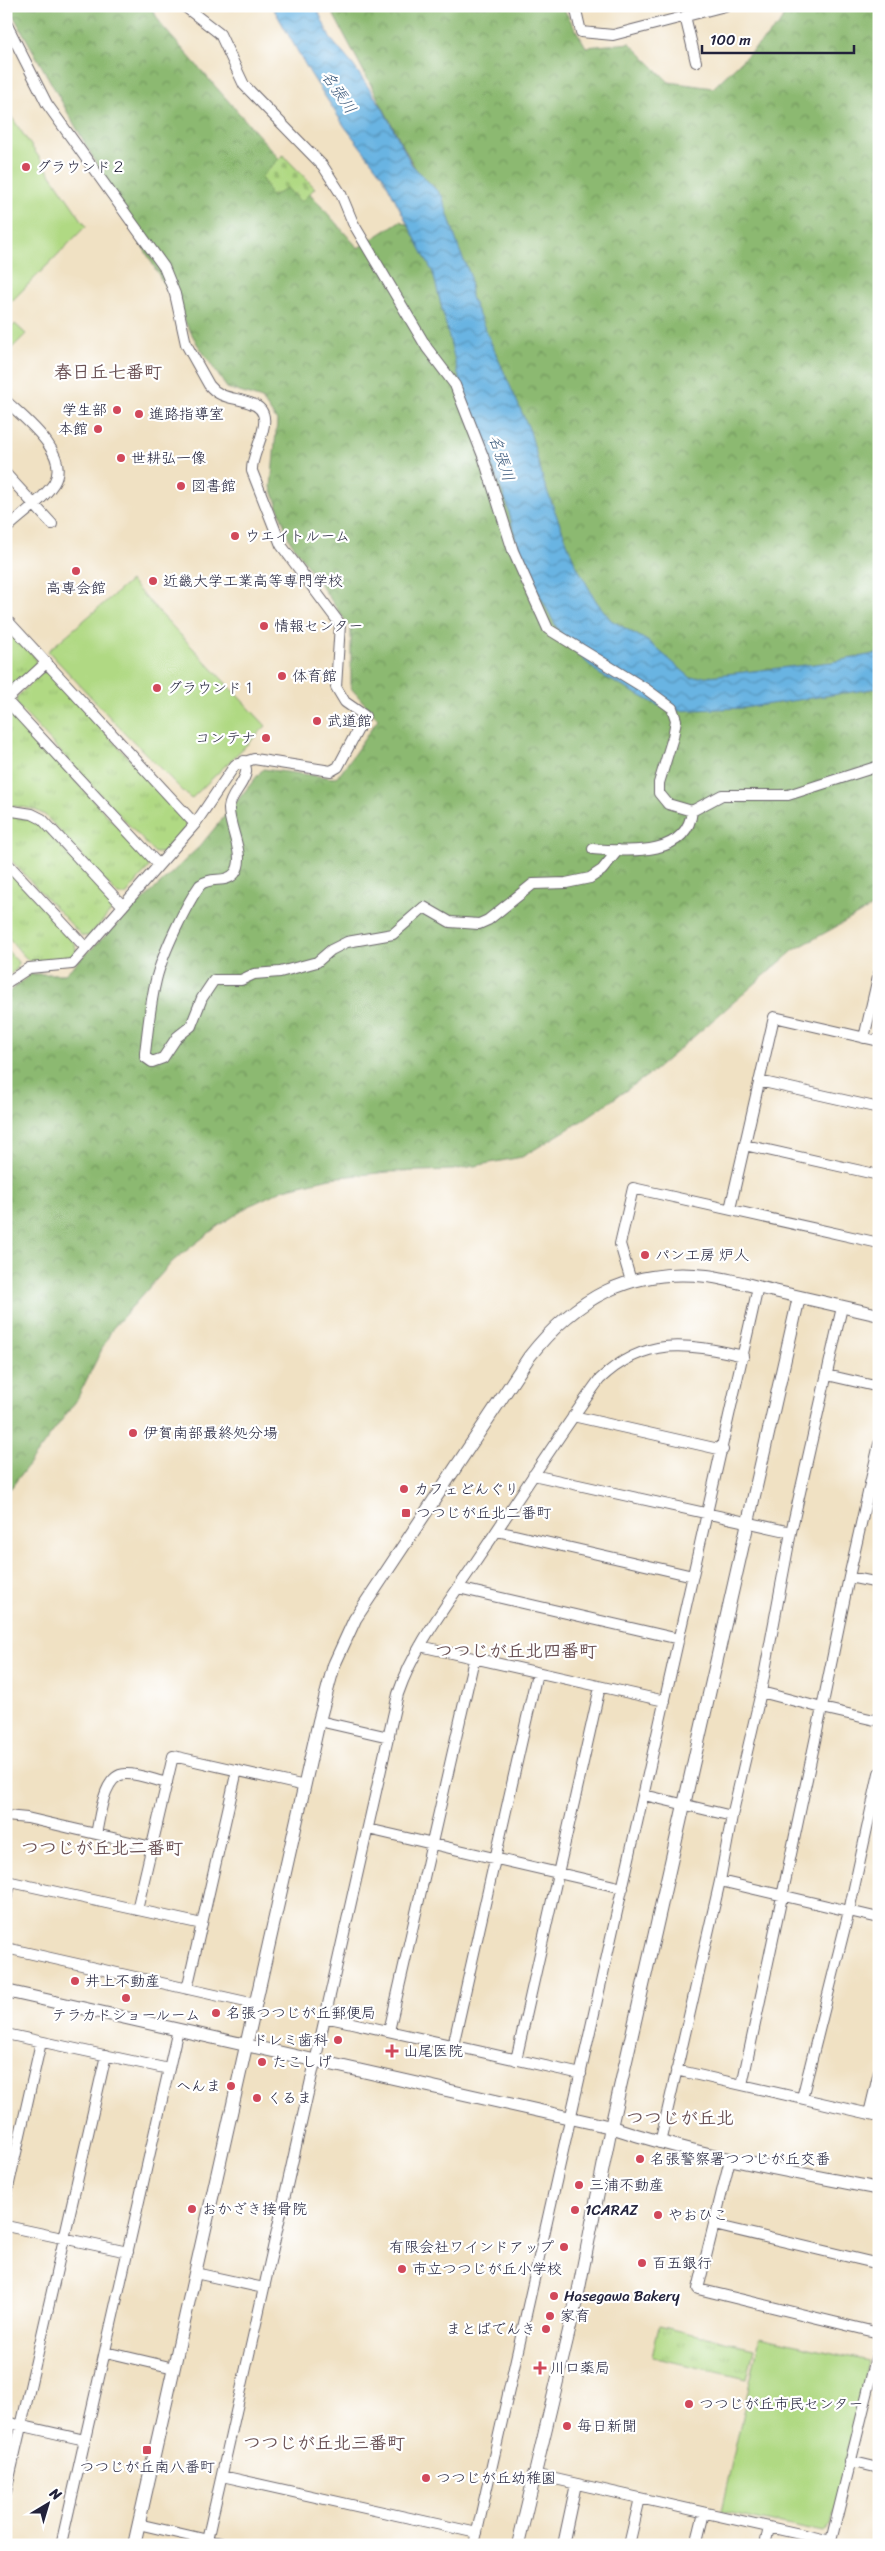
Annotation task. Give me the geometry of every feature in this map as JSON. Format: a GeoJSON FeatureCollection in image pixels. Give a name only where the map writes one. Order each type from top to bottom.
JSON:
{"type":"FeatureCollection","features":[{"type":"Feature","properties":{"kind":"street"},"geometry":{"type":"LineString","coordinates":[[184,6],[220,34],[244,86],[323,166],[341,194],[353,223],[427,348],[455,385],[483,456],[513,551],[548,629],[646,689],[672,708],[676,720],[673,737],[659,783],[659,793],[668,804],[692,811],[722,794],[788,795],[879,766]]}},
{"type":"Feature","properties":{"kind":"street"},"geometry":{"type":"LineString","coordinates":[[575,6],[581,32],[606,35],[725,6]]}},
{"type":"Feature","properties":{"kind":"street"},"geometry":{"type":"LineString","coordinates":[[685,16],[696,62]]}},
{"type":"Feature","properties":{"kind":"street"},"geometry":{"type":"LineString","coordinates":[[6,23],[47,104],[164,267],[175,294],[186,344],[209,384],[214,391],[225,398],[253,403],[262,414],[265,426],[252,466],[272,525],[281,545],[340,624],[336,687],[345,702],[365,716],[338,767],[331,771],[254,759],[244,761],[235,766],[195,824],[72,964],[29,968],[6,983]]}},
{"type":"Feature","properties":{"kind":"street"},"geometry":{"type":"LineString","coordinates":[[6,402],[33,428],[56,456],[56,478],[48,490],[6,529]]}},
{"type":"Feature","properties":{"kind":"street"},"geometry":{"type":"LineString","coordinates":[[6,475],[52,524]]}},
{"type":"Feature","properties":{"kind":"street"},"geometry":{"type":"LineString","coordinates":[[6,619],[195,824]]}},
{"type":"Feature","properties":{"kind":"street"},"geometry":{"type":"LineString","coordinates":[[47,662],[6,700],[158,864]]}},
{"type":"Feature","properties":{"kind":"street"},"geometry":{"type":"LineString","coordinates":[[244,761],[246,772],[229,808],[239,857],[238,866],[235,874],[228,879],[206,880],[200,885],[168,950],[156,978],[151,1007],[145,1057],[152,1062],[163,1058],[177,1036],[191,1026],[202,998],[214,980],[241,980],[254,974],[280,972],[317,962],[331,950],[347,942],[393,934],[424,907],[454,922],[482,923],[533,884],[566,883],[590,878],[602,870],[618,850]]}},
{"type":"Feature","properties":{"kind":"street"},"geometry":{"type":"LineString","coordinates":[[6,810],[32,814],[42,819],[123,906]]}},
{"type":"Feature","properties":{"kind":"street"},"geometry":{"type":"LineString","coordinates":[[593,849],[658,848],[671,843],[688,827],[692,811]]}},
{"type":"Feature","properties":{"kind":"street"},"geometry":{"type":"LineString","coordinates":[[6,862],[86,948]]}},
{"type":"Feature","properties":{"kind":"street"},"geometry":{"type":"LineString","coordinates":[[864,1038],[879,973]]}},
{"type":"Feature","properties":{"kind":"street"},"geometry":{"type":"LineString","coordinates":[[730,1209],[774,1017],[879,1041]]}},
{"type":"Feature","properties":{"kind":"street"},"geometry":{"type":"LineString","coordinates":[[759,1081],[879,1108]]}},
{"type":"Feature","properties":{"kind":"street"},"geometry":{"type":"LineString","coordinates":[[745,1145],[879,1175]]}},
{"type":"Feature","properties":{"kind":"street"},"geometry":{"type":"LineString","coordinates":[[631,1281],[620,1244],[633,1188],[879,1243]]}},
{"type":"Feature","properties":{"kind":"street"},"geometry":{"type":"LineString","coordinates":[[134,2545],[320,1721],[334,1665],[355,1619],[529,1356],[550,1330],[595,1296],[631,1281],[665,1275],[695,1275],[758,1287],[879,1315]]}},
{"type":"Feature","properties":{"kind":"street"},"geometry":{"type":"LineString","coordinates":[[474,2545],[723,1450],[758,1287]]}},
{"type":"Feature","properties":{"kind":"street"},"geometry":{"type":"LineString","coordinates":[[518,2545],[533,2474],[578,2293],[611,2126],[799,1297]]}},
{"type":"Feature","properties":{"kind":"street"},"geometry":{"type":"LineString","coordinates":[[660,2143],[720,1881],[732,1816],[761,1692],[791,1532],[842,1306]]}},
{"type":"Feature","properties":{"kind":"street"},"geometry":{"type":"LineString","coordinates":[[206,2542],[314,2059],[388,1737],[404,1676],[420,1646],[533,1475],[573,1416],[607,1373],[626,1360],[648,1350],[678,1344],[703,1347],[744,1356]]}},
{"type":"Feature","properties":{"kind":"street"},"geometry":{"type":"LineString","coordinates":[[827,1376],[879,1387]]}},
{"type":"Feature","properties":{"kind":"street"},"geometry":{"type":"LineString","coordinates":[[573,1416],[723,1450]]}},
{"type":"Feature","properties":{"kind":"street"},"geometry":{"type":"LineString","coordinates":[[742,2085],[849,1577],[879,1444]]}},
{"type":"Feature","properties":{"kind":"street"},"geometry":{"type":"LineString","coordinates":[[533,1475],[791,1532]]}},
{"type":"Feature","properties":{"kind":"street"},"geometry":{"type":"LineString","coordinates":[[496,1531],[693,1576]]}},
{"type":"Feature","properties":{"kind":"street"},"geometry":{"type":"LineString","coordinates":[[849,1577],[879,1583]]}},
{"type":"Feature","properties":{"kind":"street"},"geometry":{"type":"LineString","coordinates":[[458,1588],[679,1638]]}},
{"type":"Feature","properties":{"kind":"street"},"geometry":{"type":"LineString","coordinates":[[420,1646],[600,1688],[665,1701]]}},
{"type":"Feature","properties":{"kind":"street"},"geometry":{"type":"LineString","coordinates":[[388,2031],[474,1659]]}},
{"type":"Feature","properties":{"kind":"street"},"geometry":{"type":"LineString","coordinates":[[453,2046],[537,1673]]}},
{"type":"Feature","properties":{"kind":"street"},"geometry":{"type":"LineString","coordinates":[[516,2060],[560,1872],[600,1688]]}},
{"type":"Feature","properties":{"kind":"street"},"geometry":{"type":"LineString","coordinates":[[761,1692],[879,1721]]}},
{"type":"Feature","properties":{"kind":"street"},"geometry":{"type":"LineString","coordinates":[[320,1721],[388,1737]]}},
{"type":"Feature","properties":{"kind":"street"},"geometry":{"type":"LineString","coordinates":[[137,1910],[173,1756],[305,1786]]}},
{"type":"Feature","properties":{"kind":"street"},"geometry":{"type":"LineString","coordinates":[[187,1989],[236,1770]]}},
{"type":"Feature","properties":{"kind":"street"},"geometry":{"type":"LineString","coordinates":[[802,2098],[849,1911],[879,1773]]}},
{"type":"Feature","properties":{"kind":"street"},"geometry":{"type":"LineString","coordinates":[[96,1834],[106,1789],[116,1778],[125,1774],[167,1782]]}},
{"type":"Feature","properties":{"kind":"street"},"geometry":{"type":"LineString","coordinates":[[644,1795],[732,1816]]}},
{"type":"Feature","properties":{"kind":"street"},"geometry":{"type":"LineString","coordinates":[[6,1816],[27,1818],[152,1847]]}},
{"type":"Feature","properties":{"kind":"street"},"geometry":{"type":"LineString","coordinates":[[368,1830],[560,1872],[623,1888]]}},
{"type":"Feature","properties":{"kind":"street"},"geometry":{"type":"LineString","coordinates":[[720,1881],[879,1918]]}},
{"type":"Feature","properties":{"kind":"street"},"geometry":{"type":"LineString","coordinates":[[6,1900],[11,1882],[202,1924]]}},
{"type":"Feature","properties":{"kind":"street"},"geometry":{"type":"LineString","coordinates":[[6,1948],[255,2004]]}},
{"type":"Feature","properties":{"kind":"street"},"geometry":{"type":"LineString","coordinates":[[6,1991],[611,2126],[660,2143],[730,2159],[879,2188]]}},
{"type":"Feature","properties":{"kind":"street"},"geometry":{"type":"LineString","coordinates":[[325,2017],[581,2074]]}},
{"type":"Feature","properties":{"kind":"street"},"geometry":{"type":"LineString","coordinates":[[61,2545],[178,2029]]}},
{"type":"Feature","properties":{"kind":"street"},"geometry":{"type":"LineString","coordinates":[[6,2034],[169,2069]]}},
{"type":"Feature","properties":{"kind":"street"},"geometry":{"type":"LineString","coordinates":[[6,2197],[41,2042]]}},
{"type":"Feature","properties":{"kind":"street"},"geometry":{"type":"LineString","coordinates":[[6,2492],[106,2056]]}},
{"type":"Feature","properties":{"kind":"street"},"geometry":{"type":"LineString","coordinates":[[676,2070],[874,2115],[879,2072]]}},
{"type":"Feature","properties":{"kind":"street"},"geometry":{"type":"LineString","coordinates":[[730,2159],[698,2289],[879,2332]]}},
{"type":"Feature","properties":{"kind":"street"},"geometry":{"type":"LineString","coordinates":[[714,2225],[879,2264]]}},
{"type":"Feature","properties":{"kind":"street"},"geometry":{"type":"LineString","coordinates":[[6,2226],[128,2252]]}},
{"type":"Feature","properties":{"kind":"street"},"geometry":{"type":"LineString","coordinates":[[195,2272],[264,2288]]}},
{"type":"Feature","properties":{"kind":"street"},"geometry":{"type":"LineString","coordinates":[[533,2474],[831,2543],[879,2346]]}},
{"type":"Feature","properties":{"kind":"street"},"geometry":{"type":"LineString","coordinates":[[106,2352],[174,2368]]}},
{"type":"Feature","properties":{"kind":"street"},"geometry":{"type":"LineString","coordinates":[[6,2422],[85,2440]]}},
{"type":"Feature","properties":{"kind":"street"},"geometry":{"type":"LineString","coordinates":[[850,2461],[879,2468]]}},
{"type":"Feature","properties":{"kind":"street"},"geometry":{"type":"LineString","coordinates":[[222,2476],[476,2533]]}},
{"type":"Feature","properties":{"kind":"street"},"geometry":{"type":"LineString","coordinates":[[563,2545],[576,2484]]}},
{"type":"Feature","properties":{"kind":"street"},"geometry":{"type":"LineString","coordinates":[[630,2545],[640,2498]]}},
{"type":"Feature","properties":{"kind":"street"},"geometry":{"type":"LineString","coordinates":[[696,2545],[704,2513]]}},
{"type":"Feature","properties":{"kind":"street"},"geometry":{"type":"LineString","coordinates":[[138,2524],[206,2542],[230,2545]]}},
{"type":"Feature","properties":{"kind":"street"},"geometry":{"type":"LineString","coordinates":[[765,2545],[769,2528]]}},
{"type":"Feature","properties":{"kind":"green space"},"geometry":{"type":"Polygon","coordinates":[[[8,6],[150,6],[163,27],[358,248],[400,221],[458,249],[329,6],[562,6],[586,47],[630,43],[669,82],[713,88],[779,25],[788,6],[873,6],[879,21],[879,903],[794,950],[654,1071],[583,1120],[522,1157],[453,1170],[388,1172],[330,1178],[284,1189],[251,1205],[218,1226],[173,1261],[112,1329],[76,1401],[11,1488],[6,1489],[6,994],[31,974],[65,974],[200,846],[263,769],[334,778],[341,773],[378,719],[351,688],[351,629],[289,539],[271,487],[277,421],[262,399],[227,388],[198,345],[8,6]]]}},
{"type":"Feature","properties":{"kind":"green space","name":"グラウンド２"},"geometry":{"type":"Polygon","coordinates":[[[6,109],[86,226],[6,307],[6,109]]]}},
{"type":"Feature","properties":{"kind":"green space"},"geometry":{"type":"Polygon","coordinates":[[[283,155],[315,188],[301,202],[287,188],[272,197],[261,177],[283,155]]]}},
{"type":"Feature","properties":{"kind":"green space"},"geometry":{"type":"Polygon","coordinates":[[[15,324],[26,334],[6,354],[6,333],[15,324]]]}},
{"type":"Feature","properties":{"kind":"green space","name":"グラウンド１"},"geometry":{"type":"Polygon","coordinates":[[[130,581],[266,726],[191,799],[118,726],[48,651],[130,581]]]}},
{"type":"Feature","properties":{"kind":"green space"},"geometry":{"type":"Polygon","coordinates":[[[6,630],[10,630],[36,658],[36,666],[6,693],[6,630]]]}},
{"type":"Feature","properties":{"kind":"green space"},"geometry":{"type":"Polygon","coordinates":[[[42,672],[50,673],[185,819],[186,827],[163,853],[155,853],[16,704],[17,697],[42,672]]]}},
{"type":"Feature","properties":{"kind":"green space"},"geometry":{"type":"Polygon","coordinates":[[[6,710],[10,710],[148,860],[149,867],[126,895],[118,895],[45,815],[33,809],[6,805],[6,710]]]}},
{"type":"Feature","properties":{"kind":"green space"},"geometry":{"type":"Polygon","coordinates":[[[6,815],[36,820],[112,902],[113,909],[89,936],[82,936],[6,855],[6,815]]]}},
{"type":"Feature","properties":{"kind":"green space"},"geometry":{"type":"Polygon","coordinates":[[[6,867],[75,943],[76,951],[69,958],[48,964],[31,962],[6,935],[6,867]]]}},
{"type":"Feature","properties":{"kind":"green space"},"geometry":{"type":"Polygon","coordinates":[[[6,949],[18,962],[17,969],[6,977],[6,949]]]}},
{"type":"Feature","properties":{"kind":"green space"},"geometry":{"type":"Polygon","coordinates":[[[659,2326],[754,2348],[747,2379],[652,2357],[659,2326]]]}},
{"type":"Feature","properties":{"kind":"green space"},"geometry":{"type":"Polygon","coordinates":[[[760,2337],[868,2361],[831,2525],[824,2533],[721,2511],[760,2337]]]}},
{"type":"Feature","properties":{"kind":"water","name":"名張川"},"geometry":{"type":"Polygon","coordinates":[[[272,6],[316,6],[330,38],[353,65],[382,107],[412,165],[442,196],[459,249],[470,275],[471,297],[530,431],[544,483],[575,563],[596,601],[611,620],[649,642],[691,678],[832,662],[879,653],[879,688],[743,708],[669,711],[599,674],[577,653],[558,630],[531,578],[516,541],[507,504],[463,393],[433,273],[383,176],[345,127],[310,73],[272,6]]]}},
{"type":"Feature","properties":{"kind":"waterway"},"geometry":{"type":"LineString","coordinates":[[872,2545],[879,2517]]}},
{"type":"Feature","properties":{"kind":"place","name":"グラウンド２"},"geometry":{"type":"Point","coordinates":[26,167]}},
{"type":"Feature","properties":{"kind":"place","name":"学生部"},"geometry":{"type":"Point","coordinates":[117,410]}},
{"type":"Feature","properties":{"kind":"place","name":"進路指導室"},"geometry":{"type":"Point","coordinates":[139,414]}},
{"type":"Feature","properties":{"kind":"place","name":"本館"},"geometry":{"type":"Point","coordinates":[98,429]}},
{"type":"Feature","properties":{"kind":"place","name":"世耕弘一像"},"geometry":{"type":"Point","coordinates":[121,458]}},
{"type":"Feature","properties":{"kind":"place","name":"図書館"},"geometry":{"type":"Point","coordinates":[181,486]}},
{"type":"Feature","properties":{"kind":"place","name":"ウエイトルーム"},"geometry":{"type":"Point","coordinates":[235,536]}},
{"type":"Feature","properties":{"kind":"place","name":"高専会館"},"geometry":{"type":"Point","coordinates":[76,571]}},
{"type":"Feature","properties":{"kind":"place","name":"近畿大学工業高等専門学校"},"geometry":{"type":"Point","coordinates":[153,581]}},
{"type":"Feature","properties":{"kind":"place","name":"情報センター"},"geometry":{"type":"Point","coordinates":[264,626]}},
{"type":"Feature","properties":{"kind":"place","name":"体育館"},"geometry":{"type":"Point","coordinates":[282,676]}},
{"type":"Feature","properties":{"kind":"place","name":"グラウンド１"},"geometry":{"type":"Point","coordinates":[157,688]}},
{"type":"Feature","properties":{"kind":"place","name":"武道館"},"geometry":{"type":"Point","coordinates":[317,721]}},
{"type":"Feature","properties":{"kind":"place","name":"コンテナ"},"geometry":{"type":"Point","coordinates":[266,738]}},
{"type":"Feature","properties":{"kind":"place","name":"パン工房 炉人"},"geometry":{"type":"Point","coordinates":[645,1255]}},
{"type":"Feature","properties":{"kind":"place","name":"伊賀南部最終処分場"},"geometry":{"type":"Point","coordinates":[133,1433]}},
{"type":"Feature","properties":{"kind":"place","name":"カフェどんぐり"},"geometry":{"type":"Point","coordinates":[404,1489]}},
{"type":"Feature","properties":{"kind":"place","name":"つつじが丘北二番町"},"geometry":{"type":"Point","coordinates":[406,1513]}},
{"type":"Feature","properties":{"kind":"place","name":"井上不動産"},"geometry":{"type":"Point","coordinates":[75,1981]}},
{"type":"Feature","properties":{"kind":"place","name":"テラカドショールーム"},"geometry":{"type":"Point","coordinates":[126,1998]}},
{"type":"Feature","properties":{"kind":"place","name":"名張つつじが丘郵便局"},"geometry":{"type":"Point","coordinates":[216,2013]}},
{"type":"Feature","properties":{"kind":"place","name":"ドレミ歯科"},"geometry":{"type":"Point","coordinates":[338,2040]}},
{"type":"Feature","properties":{"kind":"place","name":"山尾医院"},"geometry":{"type":"Point","coordinates":[392,2051]}},
{"type":"Feature","properties":{"kind":"place","name":"たこしげ"},"geometry":{"type":"Point","coordinates":[262,2062]}},
{"type":"Feature","properties":{"kind":"place","name":"へんま"},"geometry":{"type":"Point","coordinates":[231,2086]}},
{"type":"Feature","properties":{"kind":"place","name":"くるま"},"geometry":{"type":"Point","coordinates":[257,2098]}},
{"type":"Feature","properties":{"kind":"place","name":"名張警察署つつじが丘交番"},"geometry":{"type":"Point","coordinates":[640,2159]}},
{"type":"Feature","properties":{"kind":"place","name":"三浦不動産"},"geometry":{"type":"Point","coordinates":[579,2185]}},
{"type":"Feature","properties":{"kind":"place","name":"おかざき接骨院"},"geometry":{"type":"Point","coordinates":[192,2209]}},
{"type":"Feature","properties":{"kind":"place","name":"1CARAZ"},"geometry":{"type":"Point","coordinates":[575,2210]}},
{"type":"Feature","properties":{"kind":"place","name":"やおひこ"},"geometry":{"type":"Point","coordinates":[658,2215]}},
{"type":"Feature","properties":{"kind":"place","name":"有限会社ワインドアップ"},"geometry":{"type":"Point","coordinates":[564,2247]}},
{"type":"Feature","properties":{"kind":"place","name":"百五銀行"},"geometry":{"type":"Point","coordinates":[642,2263]}},
{"type":"Feature","properties":{"kind":"place","name":"市立つつじが丘小学校"},"geometry":{"type":"Point","coordinates":[402,2269]}},
{"type":"Feature","properties":{"kind":"place","name":"Hasegawa Bakery"},"geometry":{"type":"Point","coordinates":[554,2296]}},
{"type":"Feature","properties":{"kind":"place","name":"家育"},"geometry":{"type":"Point","coordinates":[550,2316]}},
{"type":"Feature","properties":{"kind":"place","name":"まとばでんき"},"geometry":{"type":"Point","coordinates":[546,2329]}},
{"type":"Feature","properties":{"kind":"place","name":"川口薬局"},"geometry":{"type":"Point","coordinates":[540,2368]}},
{"type":"Feature","properties":{"kind":"place","name":"つつじが丘市民センター"},"geometry":{"type":"Point","coordinates":[689,2404]}},
{"type":"Feature","properties":{"kind":"place","name":"毎日新聞"},"geometry":{"type":"Point","coordinates":[567,2426]}},
{"type":"Feature","properties":{"kind":"place","name":"つつじが丘南八番町"},"geometry":{"type":"Point","coordinates":[147,2450]}},
{"type":"Feature","properties":{"kind":"place","name":"つつじが丘幼稚園"},"geometry":{"type":"Point","coordinates":[426,2478]}},
{"type":"Feature","properties":{"kind":"district","name":"春日丘七番町"},"geometry":{"type":"Point","coordinates":[108,372]}},
{"type":"Feature","properties":{"kind":"district","name":"つつじが丘北四番町"},"geometry":{"type":"Point","coordinates":[516,1651]}},
{"type":"Feature","properties":{"kind":"district","name":"つつじが丘北二番町"},"geometry":{"type":"Point","coordinates":[102,1848]}},
{"type":"Feature","properties":{"kind":"district","name":"つつじが丘北"},"geometry":{"type":"Point","coordinates":[680,2118]}},
{"type":"Feature","properties":{"kind":"district","name":"つつじが丘北三番町"},"geometry":{"type":"Point","coordinates":[324,2443]}}]}
